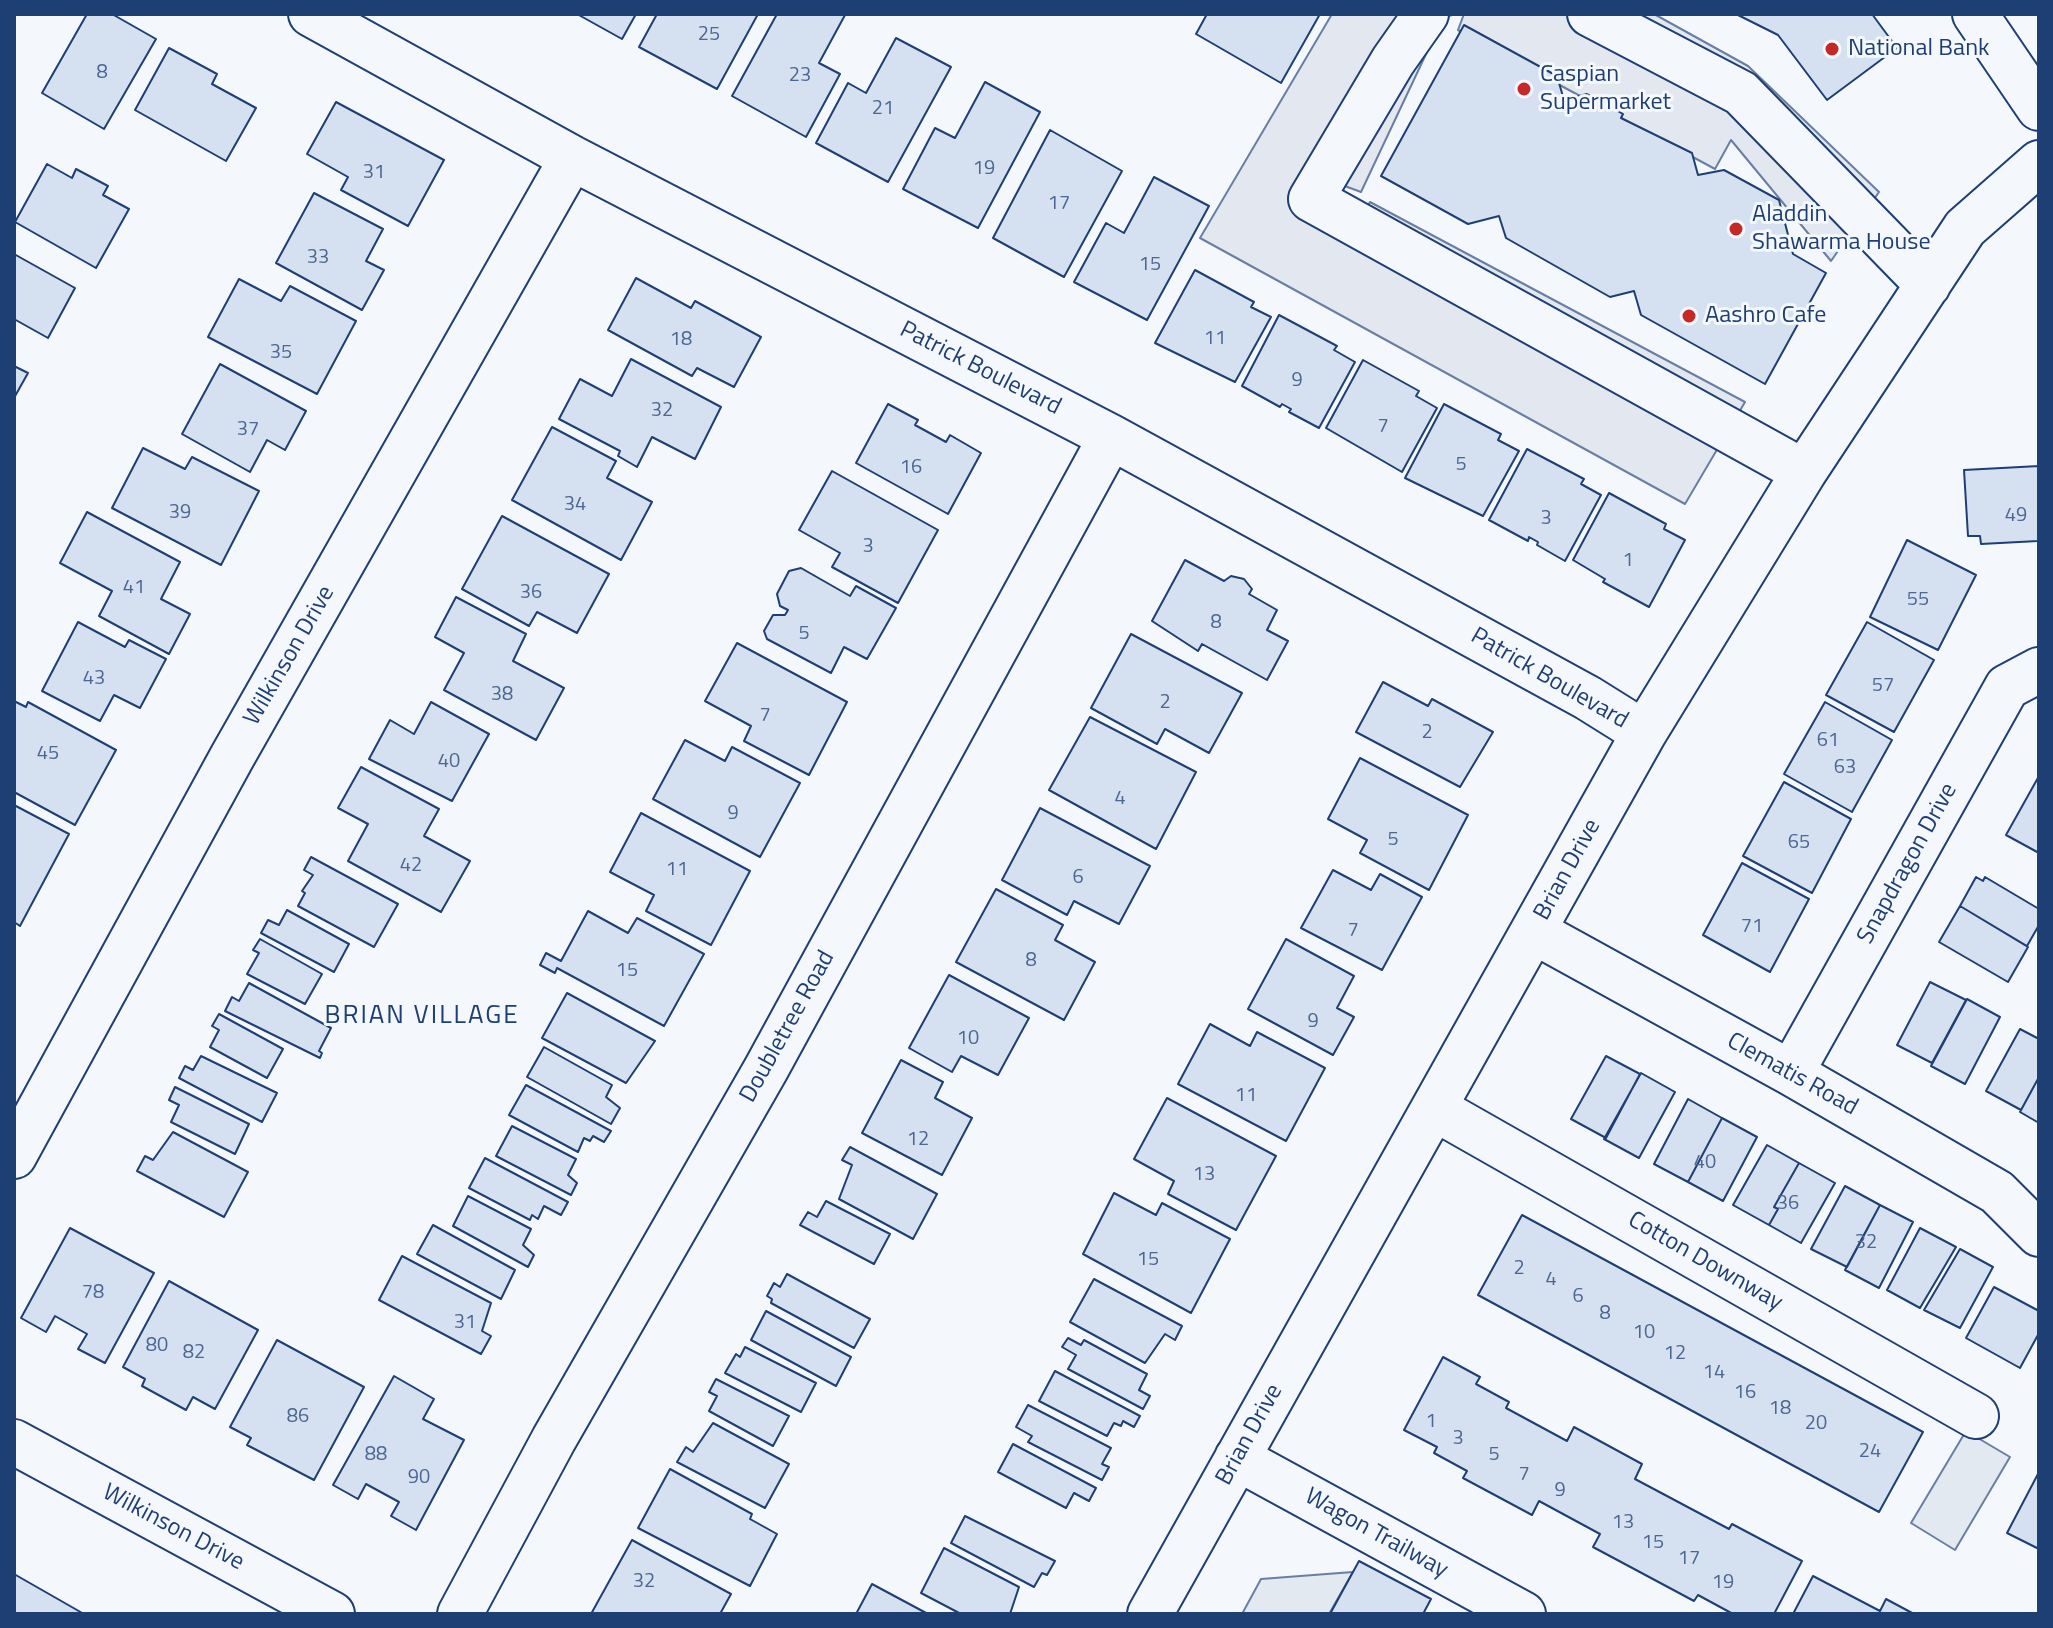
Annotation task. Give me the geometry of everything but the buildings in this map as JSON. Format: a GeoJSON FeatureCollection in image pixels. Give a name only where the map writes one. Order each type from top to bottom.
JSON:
{"type":"FeatureCollection","features":[{"type":"Feature","properties":{"kind":"street","name":"Patrick Boulevard"},"geometry":{"type":"LineString","coordinates":[[311,14],[572,158],[1111,437],[1588,698],[1644,733]]}},
{"type":"Feature","properties":{"kind":"street"},"geometry":{"type":"LineString","coordinates":[[1426,14],[1393,61],[1311,199],[1804,472]]}},
{"type":"Feature","properties":{"kind":"street"},"geometry":{"type":"LineString","coordinates":[[1590,14],[1741,93],[1928,285]]}},
{"type":"Feature","properties":{"kind":"street"},"geometry":{"type":"LineString","coordinates":[[1975,14],[2039,108]]}},
{"type":"Feature","properties":{"kind":"street","name":"Wilkinson Drive"},"geometry":{"type":"LineString","coordinates":[[14,1156],[232,757],[572,158]]}},
{"type":"Feature","properties":{"kind":"street","name":"Brian Drive"},"geometry":{"type":"LineString","coordinates":[[1150,1614],[1644,733],[1804,472],[1965,228],[2039,163]]}},
{"type":"Feature","properties":{"kind":"street","name":"Doubletree Road"},"geometry":{"type":"LineString","coordinates":[[460,1614],[554,1439],[766,1069],[1111,437]]}},
{"type":"Feature","properties":{"kind":"street","name":"Snapdragon Drive"},"geometry":{"type":"LineString","coordinates":[[1791,1073],[2007,687],[2039,670]]}},
{"type":"Feature","properties":{"kind":"street","name":"Clematis Road"},"geometry":{"type":"LineString","coordinates":[[1533,931],[1791,1073],[1997,1192],[2039,1234]]}},
{"type":"Feature","properties":{"kind":"street","name":"Cotton Downway"},"geometry":{"type":"LineString","coordinates":[[1434,1108],[1976,1416]]}},
{"type":"Feature","properties":{"kind":"street","name":"Wilkinson Drive"},"geometry":{"type":"LineString","coordinates":[[14,1442],[332,1614]]}},
{"type":"Feature","properties":{"kind":"street","name":"Wagon Trailway"},"geometry":{"type":"LineString","coordinates":[[1237,1458],[1517,1612]]}},
{"type":"Feature","properties":{"kind":"shaded area"},"geometry":{"type":"Polygon","coordinates":[[[1332,14],[1455,14],[1443,18],[1361,192],[1334,182],[1354,229],[1370,202],[1745,402],[1685,504],[1200,238],[1332,14]]]}},
{"type":"Feature","properties":{"kind":"shaded area"},"geometry":{"type":"Polygon","coordinates":[[[1464,14],[1654,14],[1748,66],[1879,192],[1831,261],[1731,140],[1715,169],[1458,30],[1464,14]]]}},
{"type":"Feature","properties":{"kind":"shaded area"},"geometry":{"type":"Polygon","coordinates":[[[1966,1431],[2010,1457],[1955,1550],[1911,1523],[1966,1431]]]}},
{"type":"Feature","properties":{"kind":"shaded area"},"geometry":{"type":"Polygon","coordinates":[[[1353,1572],[1329,1614],[1242,1614],[1261,1579],[1353,1572]]]}},
{"type":"Feature","properties":{"kind":"place","name":"National Bank"},"geometry":{"type":"Point","coordinates":[1832,49]}},
{"type":"Feature","properties":{"kind":"place","name":"Caspian Supermarket"},"geometry":{"type":"Point","coordinates":[1524,89]}},
{"type":"Feature","properties":{"kind":"place","name":"Aladdin Shawarma House"},"geometry":{"type":"Point","coordinates":[1736,229]}},
{"type":"Feature","properties":{"kind":"place","name":"Aashro Cafe"},"geometry":{"type":"Point","coordinates":[1689,316]}},
{"type":"Feature","properties":{"kind":"district","name":"BRIAN VILLAGE"},"geometry":{"type":"Point","coordinates":[422,1017]}}]}
